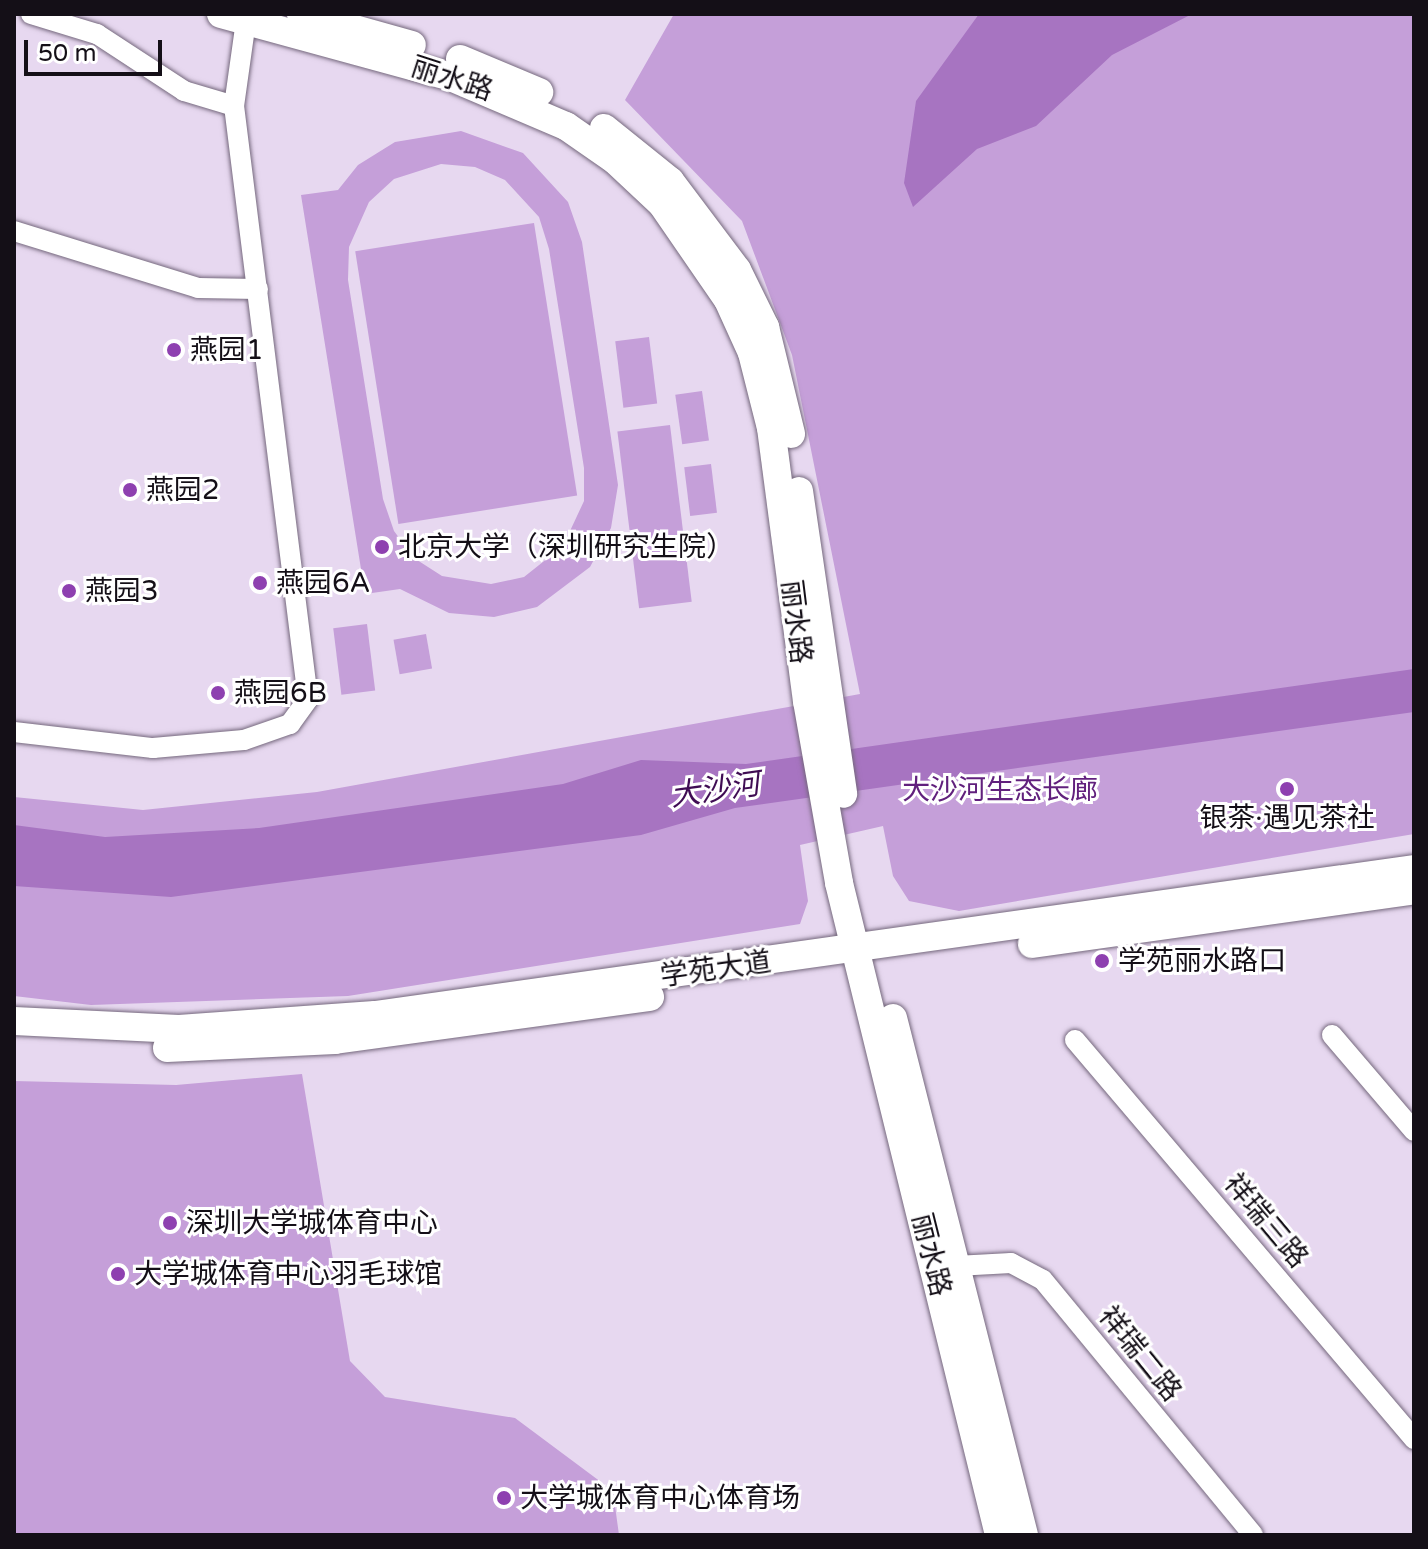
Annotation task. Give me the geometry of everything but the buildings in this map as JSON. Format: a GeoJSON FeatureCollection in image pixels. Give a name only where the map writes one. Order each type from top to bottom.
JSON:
{"type":"FeatureCollection","features":[{"type":"Feature","properties":{"kind":"main road","name":"丽水路"},"geometry":{"type":"LineString","coordinates":[[301,14],[459,59],[563,104],[642,156],[697,212],[753,298],[775,358],[793,443],[816,700]]}},
{"type":"Feature","properties":{"kind":"main road","name":"丽水路"},"geometry":{"type":"LineString","coordinates":[[234,17],[430,70],[509,99],[591,142],[662,204],[728,300],[760,378],[849,882],[999,1535]]}},
{"type":"Feature","properties":{"kind":"main road","name":"学苑大道"},"geometry":{"type":"LineString","coordinates":[[14,1040],[175,1048],[335,1040],[1414,869]]}},
{"type":"Feature","properties":{"kind":"main road","name":"学苑大道"},"geometry":{"type":"LineString","coordinates":[[14,1021],[123,1029],[306,1022],[1414,890]]}},
{"type":"Feature","properties":{"kind":"main road","name":"丽水路"},"geometry":{"type":"LineString","coordinates":[[868,957],[956,1266],[1024,1535]]}},
{"type":"Feature","properties":{"kind":"street"},"geometry":{"type":"LineString","coordinates":[[31,14],[97,34],[184,91],[234,106]]}},
{"type":"Feature","properties":{"kind":"street"},"geometry":{"type":"LineString","coordinates":[[14,732],[153,748],[244,740],[290,724],[308,699],[234,106],[234,17]]}},
{"type":"Feature","properties":{"kind":"street"},"geometry":{"type":"LineString","coordinates":[[14,231],[198,288],[258,289]]}},
{"type":"Feature","properties":{"kind":"street"},"geometry":{"type":"LineString","coordinates":[[1332,1035],[1414,1131]]}},
{"type":"Feature","properties":{"kind":"street","name":"祥瑞三路"},"geometry":{"type":"LineString","coordinates":[[1075,1040],[1414,1439]]}},
{"type":"Feature","properties":{"kind":"street","name":"祥瑞二路"},"geometry":{"type":"LineString","coordinates":[[956,1266],[1011,1263],[1043,1280],[1253,1535]]}},
{"type":"Feature","properties":{"kind":"green space","name":"大沙河生态长廊"},"geometry":{"type":"Polygon","coordinates":[[[674,14],[1414,14],[1414,834],[959,911],[909,901],[893,876],[883,826],[800,845],[808,901],[800,924],[348,996],[91,1005],[14,996],[14,797],[143,810],[317,792],[860,694],[792,355],[742,221],[625,100],[674,14]]]}},
{"type":"Feature","properties":{"kind":"green space"},"geometry":{"type":"Polygon","coordinates":[[[461,131],[523,153],[568,202],[582,242],[618,485],[611,528],[590,567],[537,607],[494,617],[449,613],[400,589],[365,594],[301,195],[338,190],[358,165],[395,142],[461,131]],[[441,164],[394,179],[369,202],[349,247],[348,280],[383,499],[394,531],[414,558],[442,576],[491,584],[524,577],[563,546],[584,501],[584,468],[549,249],[539,217],[505,180],[475,167],[441,164]]]}},
{"type":"Feature","properties":{"kind":"green space"},"geometry":{"type":"Polygon","coordinates":[[[534,223],[577,496],[398,524],[355,251],[534,223]]]}},
{"type":"Feature","properties":{"kind":"green space"},"geometry":{"type":"Polygon","coordinates":[[[649,337],[657,404],[623,408],[615,341],[649,337]]]}},
{"type":"Feature","properties":{"kind":"green space"},"geometry":{"type":"Polygon","coordinates":[[[702,391],[709,441],[682,444],[675,395],[702,391]]]}},
{"type":"Feature","properties":{"kind":"green space"},"geometry":{"type":"Polygon","coordinates":[[[670,425],[692,602],[639,608],[617,431],[670,425]]]}},
{"type":"Feature","properties":{"kind":"green space"},"geometry":{"type":"Polygon","coordinates":[[[711,464],[717,513],[690,516],[684,467],[711,464]]]}},
{"type":"Feature","properties":{"kind":"green space"},"geometry":{"type":"Polygon","coordinates":[[[367,624],[375,691],[341,695],[333,628],[367,624]]]}},
{"type":"Feature","properties":{"kind":"green space"},"geometry":{"type":"Polygon","coordinates":[[[426,634],[432,668],[400,674],[394,640],[426,634]]]}},
{"type":"Feature","properties":{"kind":"green space","name":"深圳大学城体育中心"},"geometry":{"type":"Polygon","coordinates":[[[302,1074],[350,1361],[385,1397],[515,1418],[613,1491],[619,1535],[14,1535],[14,1081],[176,1085],[302,1074]]]}},
{"type":"Feature","properties":{"kind":"water"},"geometry":{"type":"Polygon","coordinates":[[[979,14],[1192,14],[1112,55],[1036,126],[977,149],[913,207],[904,183],[916,101],[979,14]]]}},
{"type":"Feature","properties":{"kind":"water","name":"大沙河"},"geometry":{"type":"Polygon","coordinates":[[[1414,669],[1414,712],[735,808],[641,835],[171,897],[14,886],[14,825],[105,837],[259,828],[563,784],[641,760],[746,764],[1414,669]]]}},
{"type":"Feature","properties":{"kind":"place","name":"燕园1"},"geometry":{"type":"Point","coordinates":[174,350]}},
{"type":"Feature","properties":{"kind":"place","name":"燕园2"},"geometry":{"type":"Point","coordinates":[130,490]}},
{"type":"Feature","properties":{"kind":"place","name":"北京大学（深圳研究生院）"},"geometry":{"type":"Point","coordinates":[382,547]}},
{"type":"Feature","properties":{"kind":"place","name":"燕园6A"},"geometry":{"type":"Point","coordinates":[260,583]}},
{"type":"Feature","properties":{"kind":"place","name":"燕园3"},"geometry":{"type":"Point","coordinates":[69,591]}},
{"type":"Feature","properties":{"kind":"place","name":"燕园6B"},"geometry":{"type":"Point","coordinates":[218,693]}},
{"type":"Feature","properties":{"kind":"place","name":"银茶·遇见茶社"},"geometry":{"type":"Point","coordinates":[1287,789]}},
{"type":"Feature","properties":{"kind":"place","name":"学苑丽水路口"},"geometry":{"type":"Point","coordinates":[1102,961]}},
{"type":"Feature","properties":{"kind":"place","name":"深圳大学城体育中心"},"geometry":{"type":"Point","coordinates":[170,1223]}},
{"type":"Feature","properties":{"kind":"place","name":"大学城体育中心羽毛球馆"},"geometry":{"type":"Point","coordinates":[118,1274]}},
{"type":"Feature","properties":{"kind":"place","name":"大学城体育中心体育场"},"geometry":{"type":"Point","coordinates":[504,1498]}}]}
